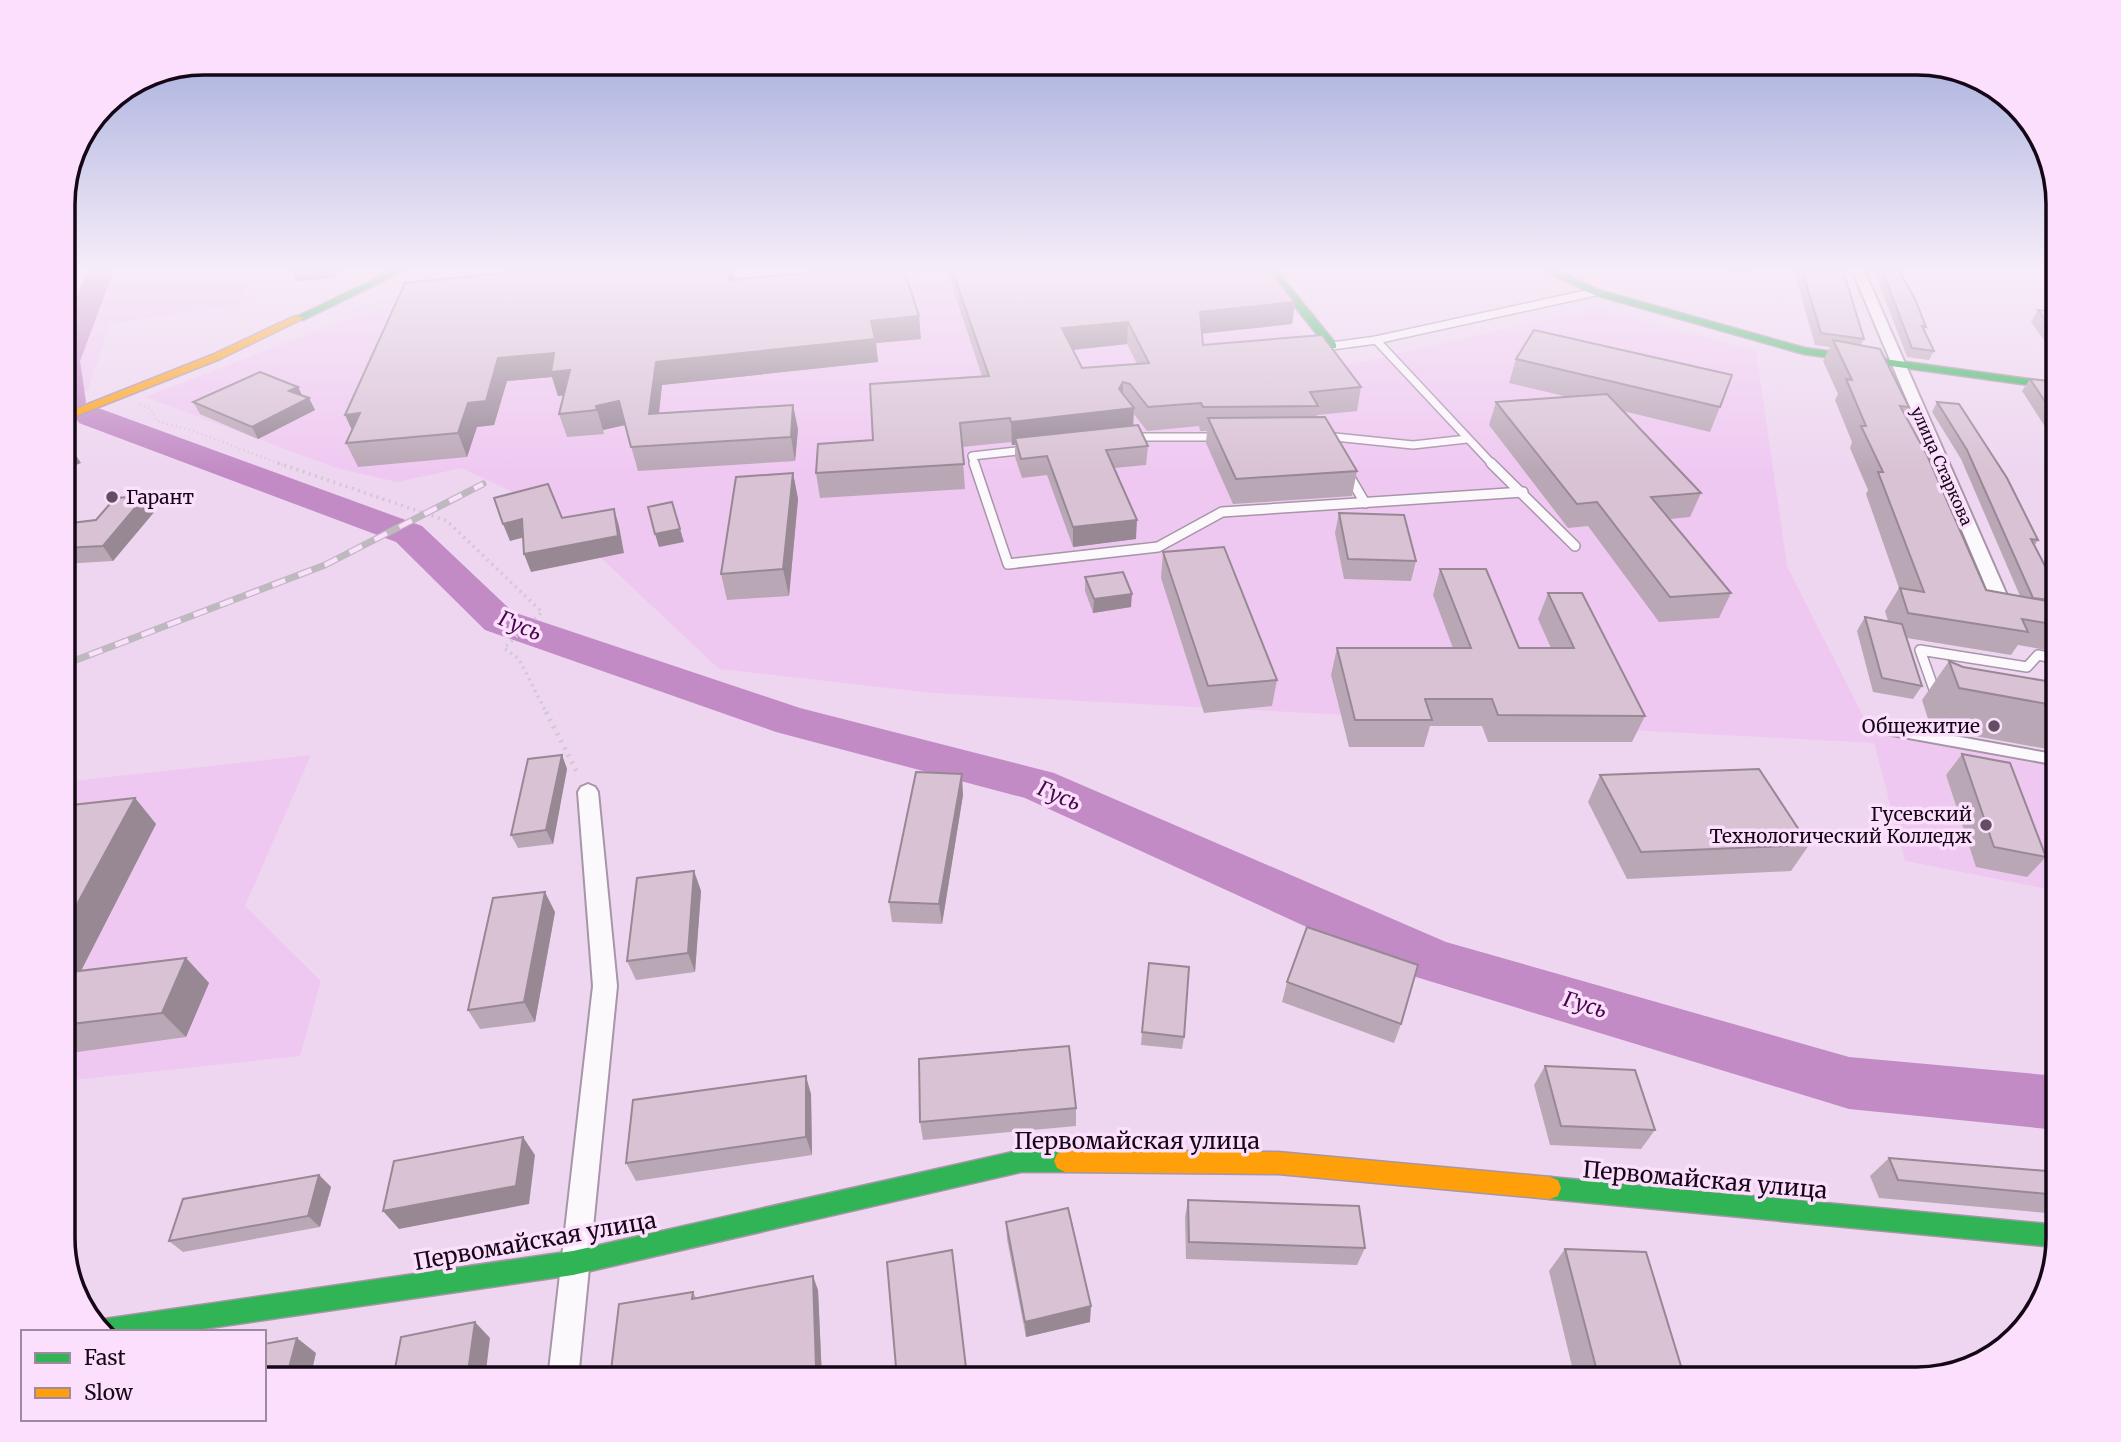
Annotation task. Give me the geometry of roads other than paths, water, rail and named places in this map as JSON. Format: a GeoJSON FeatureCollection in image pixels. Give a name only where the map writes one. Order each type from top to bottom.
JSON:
{"type":"FeatureCollection","features":[{"type":"Feature","properties":{"kind":"street"},"geometry":{"type":"LineString","coordinates":[[76,413],[258,337]]}},
{"type":"Feature","properties":{"kind":"street"},"geometry":{"type":"LineString","coordinates":[[1325,337],[1332,346]]}},
{"type":"Feature","properties":{"kind":"street"},"geometry":{"type":"LineString","coordinates":[[1755,337],[1804,351],[2046,384]]}},
{"type":"Feature","properties":{"kind":"street","name":"улица Старкова"},"geometry":{"type":"LineString","coordinates":[[1887,337],[2006,613],[2046,619]]}},
{"type":"Feature","properties":{"kind":"street"},"geometry":{"type":"LineString","coordinates":[[564,1367],[573,1263],[605,986],[588,792]]}},
{"type":"Feature","properties":{"kind":"street","name":"Первомайская улица"},"geometry":{"type":"LineString","coordinates":[[114,1330],[573,1263],[1021,1161],[1278,1163],[2046,1235]]}},
{"type":"Feature","properties":{"kind":"lane"},"geometry":{"type":"LineString","coordinates":[[1332,346],[1388,337]]}},
{"type":"Feature","properties":{"kind":"lane"},"geometry":{"type":"LineString","coordinates":[[1376,340],[1467,439],[1575,546]]}},
{"type":"Feature","properties":{"kind":"lane"},"geometry":{"type":"LineString","coordinates":[[1137,428],[1144,437]]}},
{"type":"Feature","properties":{"kind":"lane"},"geometry":{"type":"LineString","coordinates":[[1131,438],[1236,436]]}},
{"type":"Feature","properties":{"kind":"lane"},"geometry":{"type":"LineString","coordinates":[[1314,436],[1340,436],[1413,445],[1467,439]]}},
{"type":"Feature","properties":{"kind":"lane"},"geometry":{"type":"LineString","coordinates":[[1340,436],[1342,447]]}},
{"type":"Feature","properties":{"kind":"lane"},"geometry":{"type":"LineString","coordinates":[[1038,449],[972,456],[1008,564],[1158,547],[1222,512],[1523,492]]}},
{"type":"Feature","properties":{"kind":"lane"},"geometry":{"type":"LineString","coordinates":[[1345,469],[1365,503]]}},
{"type":"Feature","properties":{"kind":"lane"},"geometry":{"type":"LineString","coordinates":[[1951,701],[1937,698],[1920,650],[2027,667],[2038,655],[2046,657]]}},
{"type":"Feature","properties":{"kind":"lane"},"geometry":{"type":"LineString","coordinates":[[1876,727],[2046,758]]}},
{"type":"Feature","properties":{"kind":"waterway","name":"Гусь"},"geometry":{"type":"LineString","coordinates":[[90,416],[409,534],[499,621],[791,721],[1038,785],[1435,961],[1849,1083],[2046,1102]]}},
{"type":"Feature","properties":{"kind":"railway"},"geometry":{"type":"LineString","coordinates":[[76,660],[325,565],[483,484]]}},
{"type":"Feature","properties":{"kind":"place","name":"Гарант"},"geometry":{"type":"Point","coordinates":[112,497]}},
{"type":"Feature","properties":{"kind":"place","name":"Общежитие"},"geometry":{"type":"Point","coordinates":[1994,726]}},
{"type":"Feature","properties":{"kind":"place","name":"Гусевский Технологический Колледж"},"geometry":{"type":"Point","coordinates":[1986,825]}}]}
